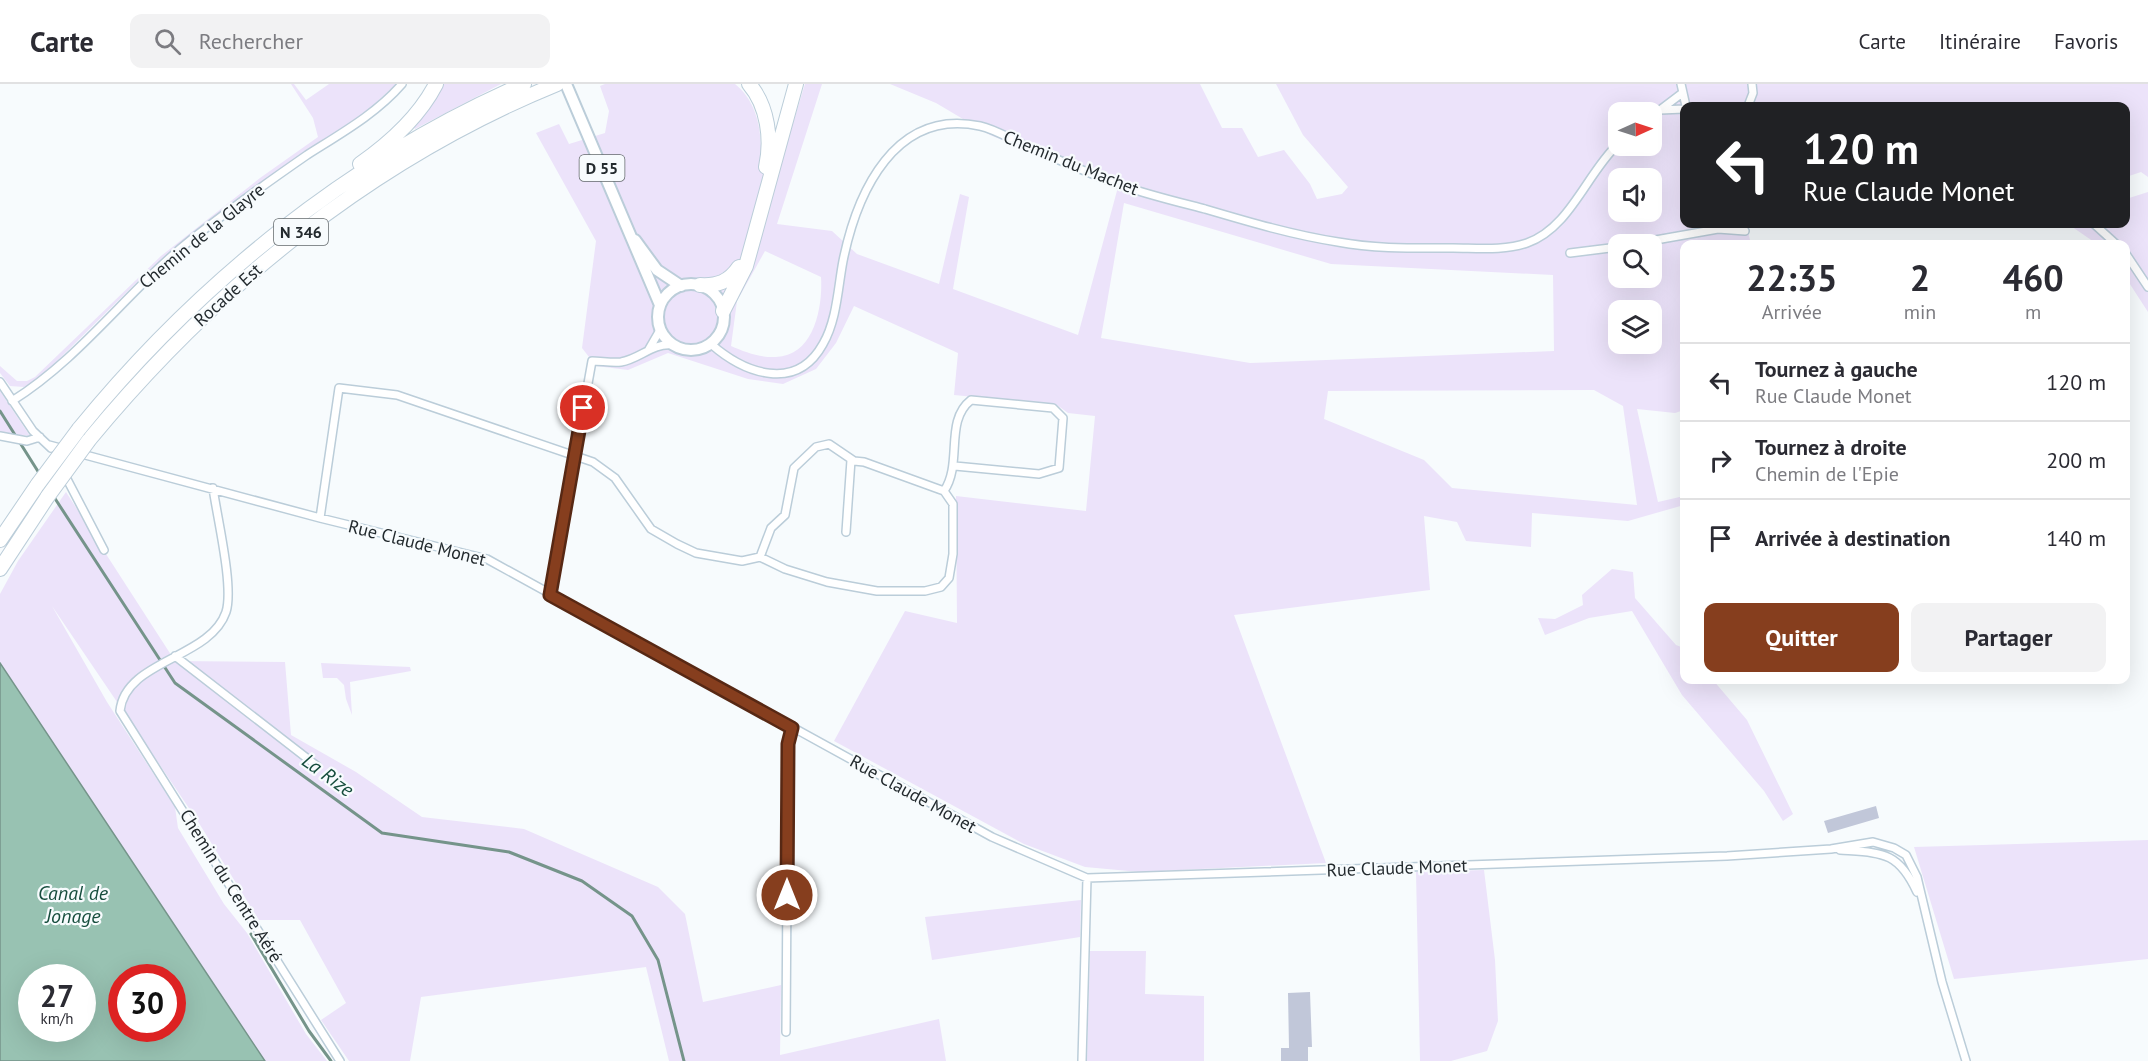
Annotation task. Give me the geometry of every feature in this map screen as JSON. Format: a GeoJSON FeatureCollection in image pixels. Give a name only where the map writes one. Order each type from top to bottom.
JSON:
{"type":"FeatureCollection","features":[{"type":"Feature","properties":{"kind":"highway"},"geometry":{"type":"LineString","coordinates":[[327,196],[339,179],[397,135],[419,111],[436,84]]}},
{"type":"Feature","properties":{"kind":"highway","name":"Rocade Est"},"geometry":{"type":"LineString","coordinates":[[0,540],[38,484],[80,429],[145,353],[248,257],[327,196],[432,130],[524,84]]}},
{"type":"Feature","properties":{"kind":"highway","name":"Rocade Est"},"geometry":{"type":"LineString","coordinates":[[0,569],[48,496],[89,440],[155,363],[196,322],[299,234],[368,185],[440,141],[557,84]]}},
{"type":"Feature","properties":{"kind":"highway"},"geometry":{"type":"LineString","coordinates":[[700,285],[712,286],[725,281],[738,268],[764,174],[767,127],[759,99],[749,84]]}},
{"type":"Feature","properties":{"kind":"highway"},"geometry":{"type":"LineString","coordinates":[[723,311],[748,257],[796,84]]}},
{"type":"Feature","properties":{"kind":"main road","name":"D 55"},"geometry":{"type":"LineString","coordinates":[[566,84],[660,305]]}},
{"type":"Feature","properties":{"kind":"main road","name":"D 55"},"geometry":{"type":"LineString","coordinates":[[629,231],[657,270],[681,286]]}},
{"type":"Feature","properties":{"kind":"main road"},"geometry":{"type":"LineString","coordinates":[[700,285],[715,295],[723,311],[722,329],[711,344],[692,351],[672,345],[660,330],[658,313],[660,305],[672,290],[681,286],[700,285]]}},
{"type":"Feature","properties":{"kind":"street","name":"Chemin de la Glayre"},"geometry":{"type":"LineString","coordinates":[[12,401],[56,368],[135,289],[192,239],[267,183],[377,108],[402,84]]}},
{"type":"Feature","properties":{"kind":"street"},"geometry":{"type":"LineString","coordinates":[[1681,84],[1683,102]]}},
{"type":"Feature","properties":{"kind":"street"},"geometry":{"type":"LineString","coordinates":[[1749,102],[1752,84]]}},
{"type":"Feature","properties":{"kind":"street"},"geometry":{"type":"LineString","coordinates":[[1662,108],[1681,94]]}},
{"type":"Feature","properties":{"kind":"street"},"geometry":{"type":"LineString","coordinates":[[1662,110],[1680,108]]}},
{"type":"Feature","properties":{"kind":"street","name":"Chemin du Machet"},"geometry":{"type":"LineString","coordinates":[[711,344],[740,366],[762,374],[782,373],[798,368],[810,360],[824,344],[835,309],[844,257],[863,197],[878,167],[892,149],[915,134],[942,126],[982,126],[1122,186],[1275,229],[1339,243],[1387,248],[1497,248],[1527,243],[1551,228],[1571,207],[1608,156]]}},
{"type":"Feature","properties":{"kind":"street"},"geometry":{"type":"LineString","coordinates":[[2098,228],[2112,240]]}},
{"type":"Feature","properties":{"kind":"street"},"geometry":{"type":"LineString","coordinates":[[1662,239],[1718,229],[1744,231]]}},
{"type":"Feature","properties":{"kind":"street"},"geometry":{"type":"LineString","coordinates":[[1570,253],[1608,248]]}},
{"type":"Feature","properties":{"kind":"street"},"geometry":{"type":"LineString","coordinates":[[2130,260],[2148,286]]}},
{"type":"Feature","properties":{"kind":"street"},"geometry":{"type":"LineString","coordinates":[[550,595],[592,361],[621,362],[639,356],[649,349],[660,330]]}},
{"type":"Feature","properties":{"kind":"street"},"geometry":{"type":"LineString","coordinates":[[649,349],[672,345]]}},
{"type":"Feature","properties":{"kind":"street"},"geometry":{"type":"LineString","coordinates":[[0,382],[40,437],[50,445],[104,550]]}},
{"type":"Feature","properties":{"kind":"street"},"geometry":{"type":"LineString","coordinates":[[320,518],[339,388],[397,395],[593,462],[615,478],[651,529],[696,552],[742,561],[760,557],[795,573],[877,591],[925,591],[941,587],[949,578],[953,554],[953,504],[944,491],[873,465],[851,460],[829,444],[816,447],[794,468],[785,514],[771,528],[760,557]]}},
{"type":"Feature","properties":{"kind":"street"},"geometry":{"type":"LineString","coordinates":[[944,491],[951,480],[955,466],[958,419],[962,407],[971,400],[1053,408],[1063,418],[1059,468],[1040,474],[955,466]]}},
{"type":"Feature","properties":{"kind":"street"},"geometry":{"type":"LineString","coordinates":[[4,437],[27,441],[40,437]]}},
{"type":"Feature","properties":{"kind":"street","name":"Rue Claude Monet"},"geometry":{"type":"LineString","coordinates":[[50,445],[132,469],[487,559],[992,837],[1087,878],[1727,856],[1831,849],[1875,853],[1897,860],[1910,877],[1922,903],[1966,1061]]}},
{"type":"Feature","properties":{"kind":"street"},"geometry":{"type":"LineString","coordinates":[[846,532],[851,460]]}},
{"type":"Feature","properties":{"kind":"street"},"geometry":{"type":"LineString","coordinates":[[213,488],[228,591],[227,610],[219,628],[213,634],[173,658],[317,766]]}},
{"type":"Feature","properties":{"kind":"street","name":"Chemin du Centre Aéré"},"geometry":{"type":"LineString","coordinates":[[173,658],[129,687],[121,698],[120,711],[340,1061]]}},
{"type":"Feature","properties":{"kind":"street"},"geometry":{"type":"LineString","coordinates":[[786,1032],[788,744],[792,728]]}},
{"type":"Feature","properties":{"kind":"street"},"geometry":{"type":"LineString","coordinates":[[1082,1061],[1087,878]]}},
{"type":"Feature","properties":{"kind":"shaded area"},"geometry":{"type":"Polygon","coordinates":[[[291,84],[294,84],[306,100],[329,84],[396,84],[368,110],[254,188],[183,241],[136,283],[40,378],[24,387],[10,386],[0,373],[0,366],[17,381],[27,381],[35,377],[161,256],[260,178],[318,137],[313,118],[291,84]]]}},
{"type":"Feature","properties":{"kind":"shaded area"},"geometry":{"type":"Polygon","coordinates":[[[443,84],[501,84],[415,129],[413,126],[443,84]]]}},
{"type":"Feature","properties":{"kind":"shaded area"},"geometry":{"type":"Polygon","coordinates":[[[605,84],[735,84],[747,97],[755,112],[761,146],[784,152],[805,84],[822,84],[777,224],[832,231],[857,254],[939,284],[960,194],[969,197],[953,289],[1078,335],[1118,187],[990,135],[936,103],[890,84],[1200,84],[1222,128],[1242,128],[1258,157],[1284,150],[1310,184],[1317,199],[1342,194],[1348,187],[1303,135],[1276,84],[2148,84],[2148,177],[2141,172],[2130,176],[2130,102],[1680,102],[1680,228],[1747,228],[1750,240],[1680,240],[1680,411],[1675,413],[1637,409],[1658,502],[1680,497],[1680,506],[1628,521],[1532,513],[1531,547],[1466,541],[1457,522],[1424,516],[1430,590],[1234,615],[1326,863],[1140,872],[1085,867],[1024,844],[834,741],[905,611],[957,623],[956,496],[1086,511],[1095,416],[1068,413],[1057,405],[954,395],[958,353],[854,306],[836,343],[816,369],[783,384],[748,379],[668,353],[628,370],[596,366],[582,348],[596,241],[536,133],[559,124],[569,144],[605,133],[609,111],[600,86],[605,84]],[[1124,203],[1101,338],[1250,363],[1554,351],[1553,275],[1331,264],[1124,203]],[[765,251],[737,301],[731,346],[764,357],[789,355],[799,348],[814,328],[820,302],[821,277],[765,251]],[[1594,390],[1328,391],[1324,419],[1424,460],[1452,488],[1637,505],[1623,406],[1594,390]]]}},
{"type":"Feature","properties":{"kind":"shaded area"},"geometry":{"type":"Polygon","coordinates":[[[2148,192],[2148,312],[2130,284],[2130,240],[2091,240],[2074,228],[2130,228],[2130,198],[2148,192]]]}},
{"type":"Feature","properties":{"kind":"shaded area"},"geometry":{"type":"Polygon","coordinates":[[[0,391],[30,436],[0,433],[0,391]]]}},
{"type":"Feature","properties":{"kind":"shaded area"},"geometry":{"type":"Polygon","coordinates":[[[66,492],[175,661],[285,662],[291,735],[356,772],[422,817],[524,829],[658,887],[685,914],[703,1002],[781,985],[780,1055],[939,1019],[946,1061],[669,1061],[646,967],[421,997],[410,1061],[349,1061],[321,1020],[346,1003],[300,920],[259,920],[197,820],[52,606],[107,702],[175,807],[178,828],[224,904],[247,933],[306,1034],[327,1061],[265,1061],[0,663],[0,594],[18,561],[66,492]]]}},
{"type":"Feature","properties":{"kind":"shaded area"},"geometry":{"type":"Polygon","coordinates":[[[1612,569],[1633,572],[1635,598],[1676,645],[1680,646],[1680,684],[1716,684],[1747,720],[1793,814],[1783,821],[1764,791],[1682,695],[1632,611],[1589,618],[1545,635],[1538,618],[1555,619],[1583,605],[1582,595],[1612,569]]]}},
{"type":"Feature","properties":{"kind":"shaded area"},"geometry":{"type":"Polygon","coordinates":[[[321,663],[410,667],[411,671],[350,682],[352,715],[344,685],[337,678],[323,678],[321,663]]]}},
{"type":"Feature","properties":{"kind":"shaded area"},"geometry":{"type":"Polygon","coordinates":[[[2148,840],[2148,959],[1954,979],[1914,847],[2148,840]]]}},
{"type":"Feature","properties":{"kind":"shaded area"},"geometry":{"type":"Polygon","coordinates":[[[1484,870],[1495,960],[1498,1021],[1487,1051],[1451,1061],[1420,1061],[1416,872],[1484,870]]]}},
{"type":"Feature","properties":{"kind":"shaded area"},"geometry":{"type":"Polygon","coordinates":[[[1081,900],[1080,937],[932,960],[925,917],[1081,900]]]}},
{"type":"Feature","properties":{"kind":"shaded area"},"geometry":{"type":"Polygon","coordinates":[[[1090,951],[1146,951],[1145,994],[1204,996],[1204,1061],[1087,1061],[1090,951]]]}},
{"type":"Feature","properties":{"kind":"water","name":"Canal de Jonage"},"geometry":{"type":"Polygon","coordinates":[[[0,663],[265,1061],[0,1061],[0,663]]]}},
{"type":"Feature","properties":{"kind":"building"},"geometry":{"type":"Polygon","coordinates":[[[1876,806],[1879,818],[1828,833],[1824,821],[1876,806]]]}},
{"type":"Feature","properties":{"kind":"building"},"geometry":{"type":"Polygon","coordinates":[[[1310,992],[1312,1047],[1308,1047],[1308,1061],[1281,1061],[1281,1048],[1289,1048],[1288,993],[1310,992]]]}},
{"type":"Feature","properties":{"kind":"waterway","name":"La Rize"},"geometry":{"type":"LineString","coordinates":[[0,411],[39,473]]}},
{"type":"Feature","properties":{"kind":"waterway","name":"La Rize"},"geometry":{"type":"LineString","coordinates":[[54,497],[175,683],[382,833],[509,852],[582,881],[632,916],[658,960],[684,1061]]}},
{"type":"Feature","properties":{"kind":"waterway"},"geometry":{"type":"LineString","coordinates":[[251,934],[309,1031],[331,1061]]}},
{"type":"Feature","properties":{"kind":"route"},"geometry":{"type":"LineString","coordinates":[[583,408],[550,595],[792,728],[788,744],[787,895]]}}]}
